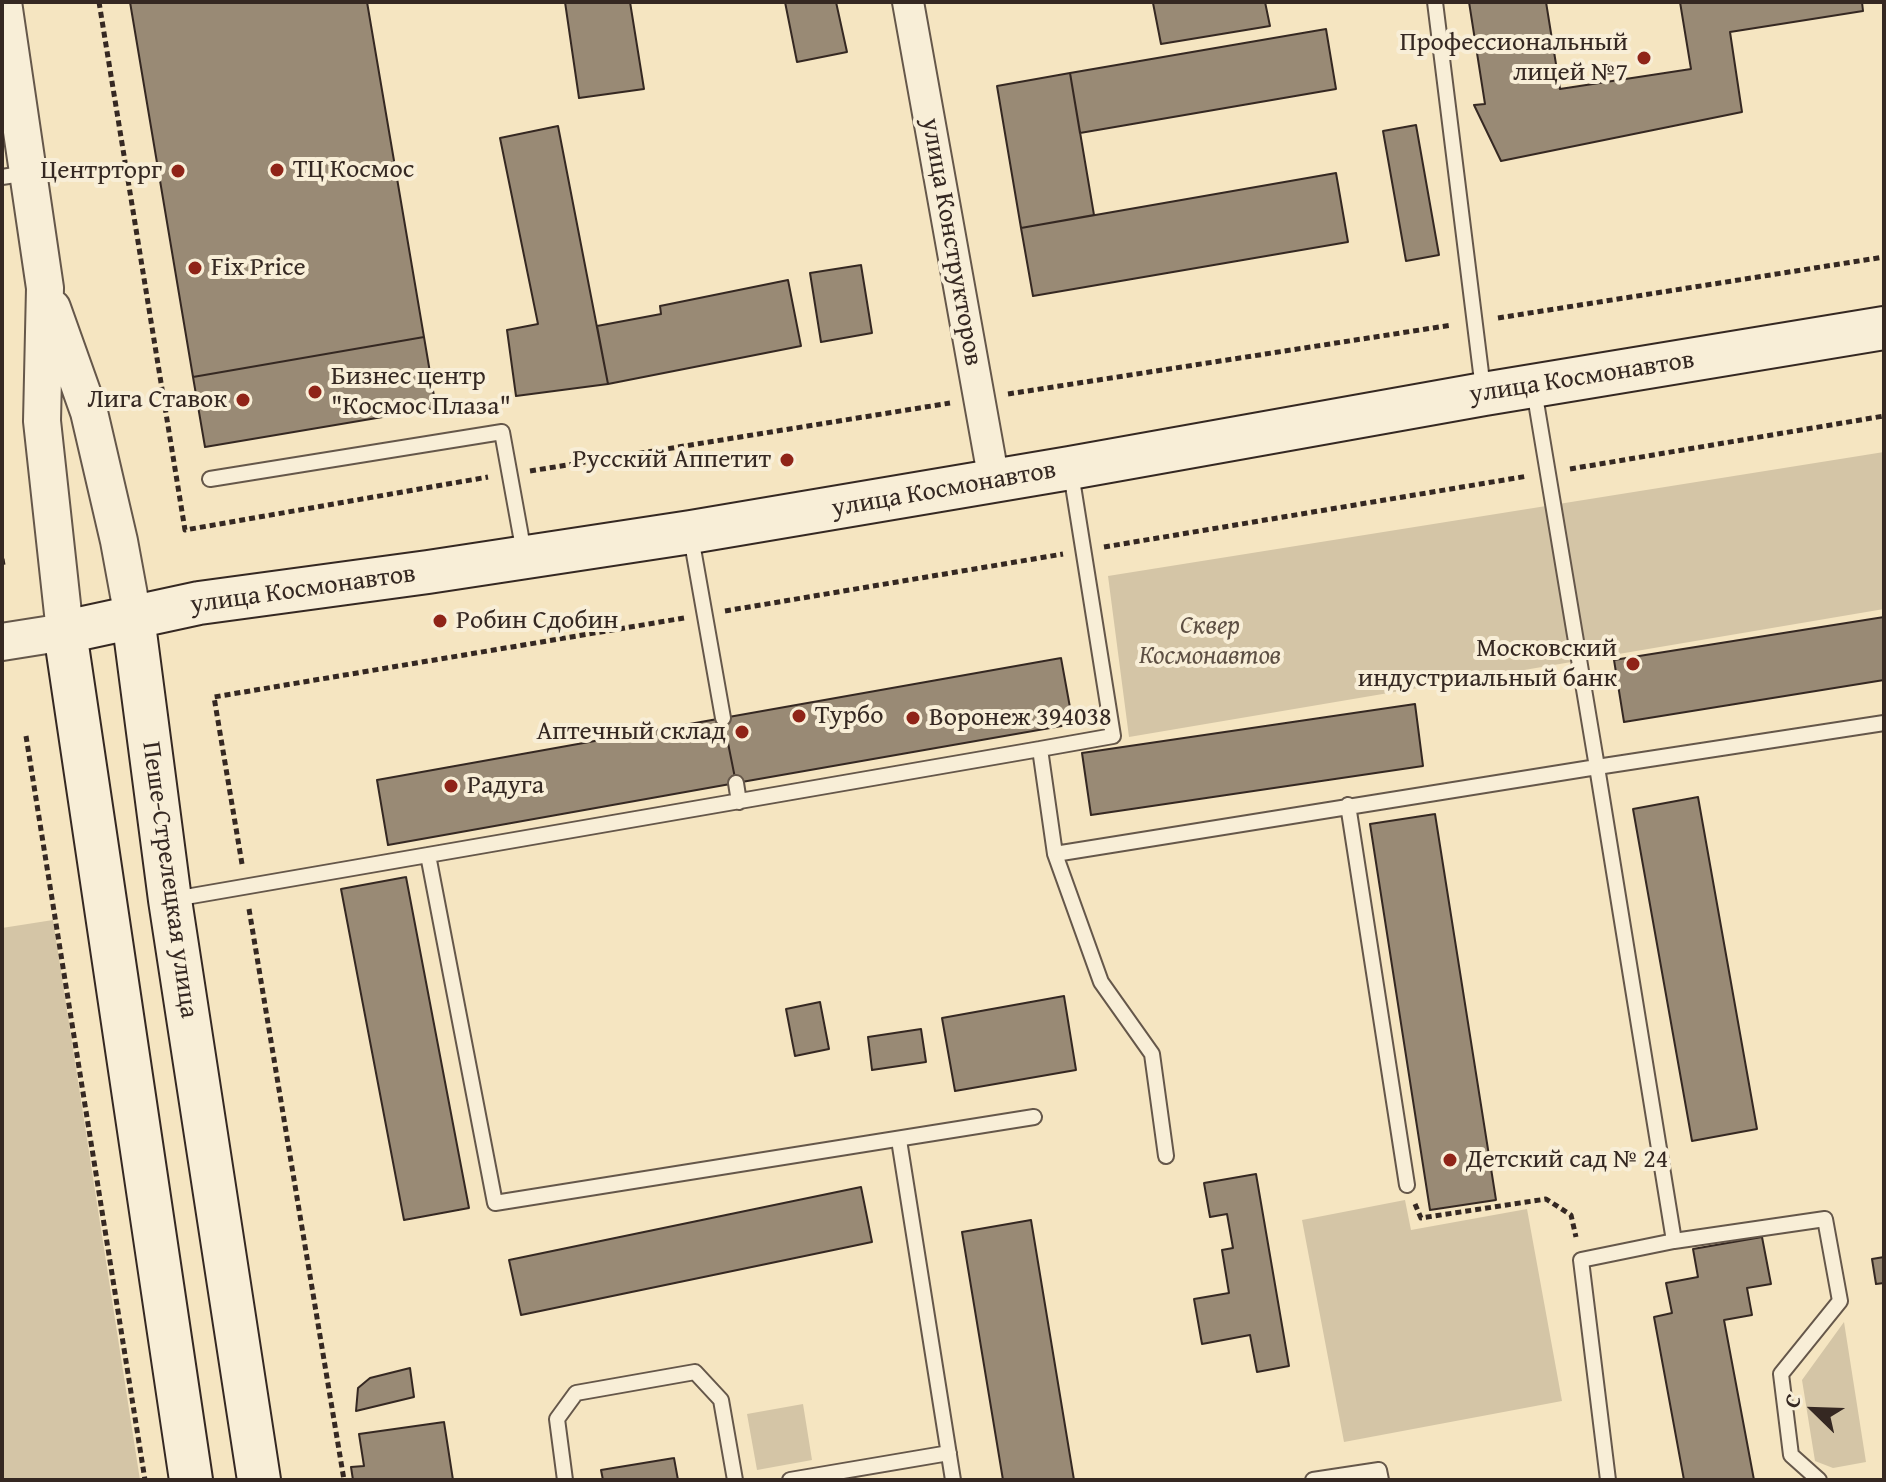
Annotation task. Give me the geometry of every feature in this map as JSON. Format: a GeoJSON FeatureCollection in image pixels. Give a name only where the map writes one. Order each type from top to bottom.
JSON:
{"type":"FeatureCollection","features":[{"type":"Feature","properties":{"kind":"main road","name":"улица Космонавтов"},"geometry":{"type":"LineString","coordinates":[[65,632],[199,603],[691,532],[1534,385],[1884,328]]}},
{"type":"Feature","properties":{"kind":"main road","name":"Пеше-Стрелецкая улица"},"geometry":{"type":"LineString","coordinates":[[133,617],[170,900],[259,1480]]}},
{"type":"Feature","properties":{"kind":"main road","name":"Пеше-Стрелецкая улица"},"geometry":{"type":"LineString","coordinates":[[65,632],[191,1480]]}},
{"type":"Feature","properties":{"kind":"street","name":"Пеше-Стрелецкая улица"},"geometry":{"type":"LineString","coordinates":[[3,2],[15,175],[45,288],[89,412],[133,617]]}},
{"type":"Feature","properties":{"kind":"street","name":"улица Конструкторов"},"geometry":{"type":"LineString","coordinates":[[908,2],[994,481]]}},
{"type":"Feature","properties":{"kind":"street","name":"Пеше-Стрелецкая улица"},"geometry":{"type":"LineString","coordinates":[[45,288],[42,421],[65,632]]}},
{"type":"Feature","properties":{"kind":"street","name":"улица Космонавтов"},"geometry":{"type":"LineString","coordinates":[[2,642],[65,632]]}},
{"type":"Feature","properties":{"kind":"lane"},"geometry":{"type":"LineString","coordinates":[[1435,2],[1484,394]]}},
{"type":"Feature","properties":{"kind":"lane"},"geometry":{"type":"LineString","coordinates":[[1534,385],[1674,1241]]}},
{"type":"Feature","properties":{"kind":"lane"},"geometry":{"type":"LineString","coordinates":[[210,479],[502,432],[525,558]]}},
{"type":"Feature","properties":{"kind":"lane"},"geometry":{"type":"LineString","coordinates":[[170,900],[1113,736],[1070,468]]}},
{"type":"Feature","properties":{"kind":"lane"},"geometry":{"type":"LineString","coordinates":[[691,532],[723,718]]}},
{"type":"Feature","properties":{"kind":"lane"},"geometry":{"type":"LineString","coordinates":[[1055,854],[1348,805],[1884,723]]}},
{"type":"Feature","properties":{"kind":"lane"},"geometry":{"type":"LineString","coordinates":[[1040,749],[1055,854],[1101,982],[1152,1054],[1166,1156]]}},
{"type":"Feature","properties":{"kind":"lane"},"geometry":{"type":"LineString","coordinates":[[736,783],[739,802]]}},
{"type":"Feature","properties":{"kind":"lane"},"geometry":{"type":"LineString","coordinates":[[1348,805],[1407,1185]]}},
{"type":"Feature","properties":{"kind":"lane"},"geometry":{"type":"LineString","coordinates":[[428,855],[495,1203],[1034,1117]]}},
{"type":"Feature","properties":{"kind":"lane"},"geometry":{"type":"LineString","coordinates":[[899,1140],[953,1480]]}},
{"type":"Feature","properties":{"kind":"lane"},"geometry":{"type":"LineString","coordinates":[[1608,1480],[1581,1260],[1674,1241],[1825,1219],[1840,1301],[1781,1374],[1791,1455],[1819,1480]]}},
{"type":"Feature","properties":{"kind":"lane"},"geometry":{"type":"LineString","coordinates":[[565,1480],[557,1419],[576,1393],[695,1372],[721,1400],[735,1480]]}},
{"type":"Feature","properties":{"kind":"lane"},"geometry":{"type":"LineString","coordinates":[[790,1480],[949,1453]]}},
{"type":"Feature","properties":{"kind":"lane"},"geometry":{"type":"LineString","coordinates":[[1313,1480],[1379,1470],[1381,1480]]}},
{"type":"Feature","properties":{"kind":"path"},"geometry":{"type":"LineString","coordinates":[[99,2],[185,530],[979,398],[1884,257]]}},
{"type":"Feature","properties":{"kind":"path"},"geometry":{"type":"LineString","coordinates":[[344,1480],[214,697],[1884,416]]}},
{"type":"Feature","properties":{"kind":"path"},"geometry":{"type":"LineString","coordinates":[[26,736],[145,1480]]}},
{"type":"Feature","properties":{"kind":"path"},"geometry":{"type":"LineString","coordinates":[[1407,1185],[1421,1218],[1546,1199],[1571,1215],[1581,1260]]}},
{"type":"Feature","properties":{"kind":"green space","name":"Сквер Космонавтов"},"geometry":{"type":"Polygon","coordinates":[[[1884,452],[1884,609],[1129,737],[1108,576],[1884,452]]]}},
{"type":"Feature","properties":{"kind":"green space"},"geometry":{"type":"Polygon","coordinates":[[[53,920],[140,1480],[2,1480],[2,928],[53,920]]]}},
{"type":"Feature","properties":{"kind":"green space"},"geometry":{"type":"Polygon","coordinates":[[[1405,1200],[1411,1230],[1527,1209],[1562,1401],[1344,1442],[1302,1220],[1405,1200]]]}},
{"type":"Feature","properties":{"kind":"green space"},"geometry":{"type":"Polygon","coordinates":[[[1844,1322],[1866,1462],[1833,1468],[1815,1461],[1802,1380],[1844,1322]]]}},
{"type":"Feature","properties":{"kind":"green space"},"geometry":{"type":"Polygon","coordinates":[[[803,1404],[812,1460],[757,1470],[747,1414],[803,1404]]]}},
{"type":"Feature","properties":{"kind":"building","name":"ТЦ Космос"},"geometry":{"type":"Polygon","coordinates":[[[130,2],[367,2],[424,337],[193,377],[130,2]]]}},
{"type":"Feature","properties":{"kind":"building"},"geometry":{"type":"Polygon","coordinates":[[[565,2],[630,2],[644,89],[579,98],[565,2]]]}},
{"type":"Feature","properties":{"kind":"building"},"geometry":{"type":"Polygon","coordinates":[[[785,2],[836,2],[847,52],[797,62],[785,2]]]}},
{"type":"Feature","properties":{"kind":"building"},"geometry":{"type":"Polygon","coordinates":[[[1265,2],[1270,26],[1161,44],[1153,3],[1265,2]]]}},
{"type":"Feature","properties":{"kind":"building"},"geometry":{"type":"Polygon","coordinates":[[[1469,2],[1546,2],[1560,89],[1691,69],[1680,2],[1862,2],[1863,11],[1730,32],[1742,112],[1501,161],[1474,105],[1485,104],[1469,2]]]}},
{"type":"Feature","properties":{"kind":"building"},"geometry":{"type":"Polygon","coordinates":[[[1326,29],[1336,89],[1080,133],[1070,73],[1326,29]]]}},
{"type":"Feature","properties":{"kind":"building"},"geometry":{"type":"Polygon","coordinates":[[[1070,73],[1094,215],[1021,228],[997,86],[1070,73]]]}},
{"type":"Feature","properties":{"kind":"building"},"geometry":{"type":"Polygon","coordinates":[[[1416,125],[1439,255],[1406,261],[1383,131],[1416,125]]]}},
{"type":"Feature","properties":{"kind":"building"},"geometry":{"type":"Polygon","coordinates":[[[558,126],[608,384],[516,396],[507,330],[538,324],[500,138],[558,126]]]}},
{"type":"Feature","properties":{"kind":"building"},"geometry":{"type":"Polygon","coordinates":[[[1336,173],[1348,242],[1033,296],[1021,228],[1336,173]]]}},
{"type":"Feature","properties":{"kind":"building"},"geometry":{"type":"Polygon","coordinates":[[[861,265],[872,333],[821,342],[810,273],[861,265]]]}},
{"type":"Feature","properties":{"kind":"building"},"geometry":{"type":"Polygon","coordinates":[[[788,280],[801,346],[608,384],[597,326],[661,314],[660,306],[788,280]]]}},
{"type":"Feature","properties":{"kind":"building","name":"Бизнес центр \"Космос Плаза\""},"geometry":{"type":"Polygon","coordinates":[[[424,337],[436,408],[205,447],[193,377],[424,337]]]}},
{"type":"Feature","properties":{"kind":"building"},"geometry":{"type":"Polygon","coordinates":[[[1884,617],[1884,680],[1624,722],[1614,660],[1884,617]]]}},
{"type":"Feature","properties":{"kind":"building"},"geometry":{"type":"Polygon","coordinates":[[[1061,658],[1073,724],[736,783],[723,718],[1061,658]]]}},
{"type":"Feature","properties":{"kind":"building"},"geometry":{"type":"Polygon","coordinates":[[[1415,704],[1423,766],[1091,815],[1082,753],[1415,704]]]}},
{"type":"Feature","properties":{"kind":"building"},"geometry":{"type":"Polygon","coordinates":[[[723,718],[736,783],[388,845],[377,780],[723,718]]]}},
{"type":"Feature","properties":{"kind":"building"},"geometry":{"type":"Polygon","coordinates":[[[1698,797],[1757,1129],[1692,1141],[1633,809],[1698,797]]]}},
{"type":"Feature","properties":{"kind":"building"},"geometry":{"type":"Polygon","coordinates":[[[1435,814],[1496,1200],[1430,1210],[1370,824],[1435,814]]]}},
{"type":"Feature","properties":{"kind":"building"},"geometry":{"type":"Polygon","coordinates":[[[406,877],[469,1208],[404,1220],[341,889],[406,877]]]}},
{"type":"Feature","properties":{"kind":"building"},"geometry":{"type":"Polygon","coordinates":[[[1064,996],[1076,1070],[955,1091],[942,1018],[1064,996]]]}},
{"type":"Feature","properties":{"kind":"building"},"geometry":{"type":"Polygon","coordinates":[[[820,1002],[829,1049],[795,1056],[786,1009],[820,1002]]]}},
{"type":"Feature","properties":{"kind":"building"},"geometry":{"type":"Polygon","coordinates":[[[921,1029],[926,1062],[872,1070],[868,1037],[921,1029]]]}},
{"type":"Feature","properties":{"kind":"building"},"geometry":{"type":"Polygon","coordinates":[[[1256,1174],[1289,1366],[1257,1372],[1250,1335],[1202,1344],[1194,1299],[1229,1293],[1222,1250],[1233,1248],[1227,1214],[1210,1217],[1204,1183],[1256,1174]]]}},
{"type":"Feature","properties":{"kind":"building"},"geometry":{"type":"Polygon","coordinates":[[[861,1187],[872,1242],[521,1315],[509,1260],[861,1187]]]}},
{"type":"Feature","properties":{"kind":"building"},"geometry":{"type":"Polygon","coordinates":[[[1031,1220],[1074,1480],[1003,1480],[962,1232],[1031,1220]]]}},
{"type":"Feature","properties":{"kind":"building"},"geometry":{"type":"Polygon","coordinates":[[[1762,1237],[1771,1284],[1747,1288],[1752,1315],[1724,1320],[1754,1480],[1684,1480],[1654,1317],[1672,1313],[1666,1283],[1698,1277],[1693,1249],[1762,1237]]]}},
{"type":"Feature","properties":{"kind":"building"},"geometry":{"type":"Polygon","coordinates":[[[1884,1257],[1884,1283],[1876,1284],[1872,1259],[1884,1257]]]}},
{"type":"Feature","properties":{"kind":"building"},"geometry":{"type":"Polygon","coordinates":[[[410,1368],[414,1397],[356,1411],[358,1388],[370,1378],[410,1368]]]}},
{"type":"Feature","properties":{"kind":"building"},"geometry":{"type":"Polygon","coordinates":[[[444,1422],[453,1480],[353,1480],[351,1467],[364,1466],[359,1434],[444,1422]]]}},
{"type":"Feature","properties":{"kind":"building"},"geometry":{"type":"Polygon","coordinates":[[[674,1458],[678,1480],[603,1480],[601,1470],[674,1458]]]}},
{"type":"Feature","properties":{"kind":"place","name":"Профессиональный лицей №7"},"geometry":{"type":"Point","coordinates":[1644,58]}},
{"type":"Feature","properties":{"kind":"place","name":"ТЦ Космос"},"geometry":{"type":"Point","coordinates":[277,170]}},
{"type":"Feature","properties":{"kind":"place","name":"Центрторг"},"geometry":{"type":"Point","coordinates":[178,171]}},
{"type":"Feature","properties":{"kind":"place","name":"Fix Price"},"geometry":{"type":"Point","coordinates":[195,268]}},
{"type":"Feature","properties":{"kind":"place","name":"Бизнес центр \"Космос Плаза\""},"geometry":{"type":"Point","coordinates":[315,392]}},
{"type":"Feature","properties":{"kind":"place","name":"Лига Ставок"},"geometry":{"type":"Point","coordinates":[243,400]}},
{"type":"Feature","properties":{"kind":"place","name":"Русский Аппетит"},"geometry":{"type":"Point","coordinates":[787,460]}},
{"type":"Feature","properties":{"kind":"place","name":"Робин Сдобин"},"geometry":{"type":"Point","coordinates":[440,621]}},
{"type":"Feature","properties":{"kind":"place","name":"Московский индустриальный банк"},"geometry":{"type":"Point","coordinates":[1633,664]}},
{"type":"Feature","properties":{"kind":"place","name":"Турбо"},"geometry":{"type":"Point","coordinates":[799,716]}},
{"type":"Feature","properties":{"kind":"place","name":"Воронеж 394038"},"geometry":{"type":"Point","coordinates":[913,718]}},
{"type":"Feature","properties":{"kind":"place","name":"Аптечный склад"},"geometry":{"type":"Point","coordinates":[742,732]}},
{"type":"Feature","properties":{"kind":"place","name":"Радуга"},"geometry":{"type":"Point","coordinates":[451,786]}},
{"type":"Feature","properties":{"kind":"place","name":"Детский сад № 24"},"geometry":{"type":"Point","coordinates":[1450,1160]}}]}
